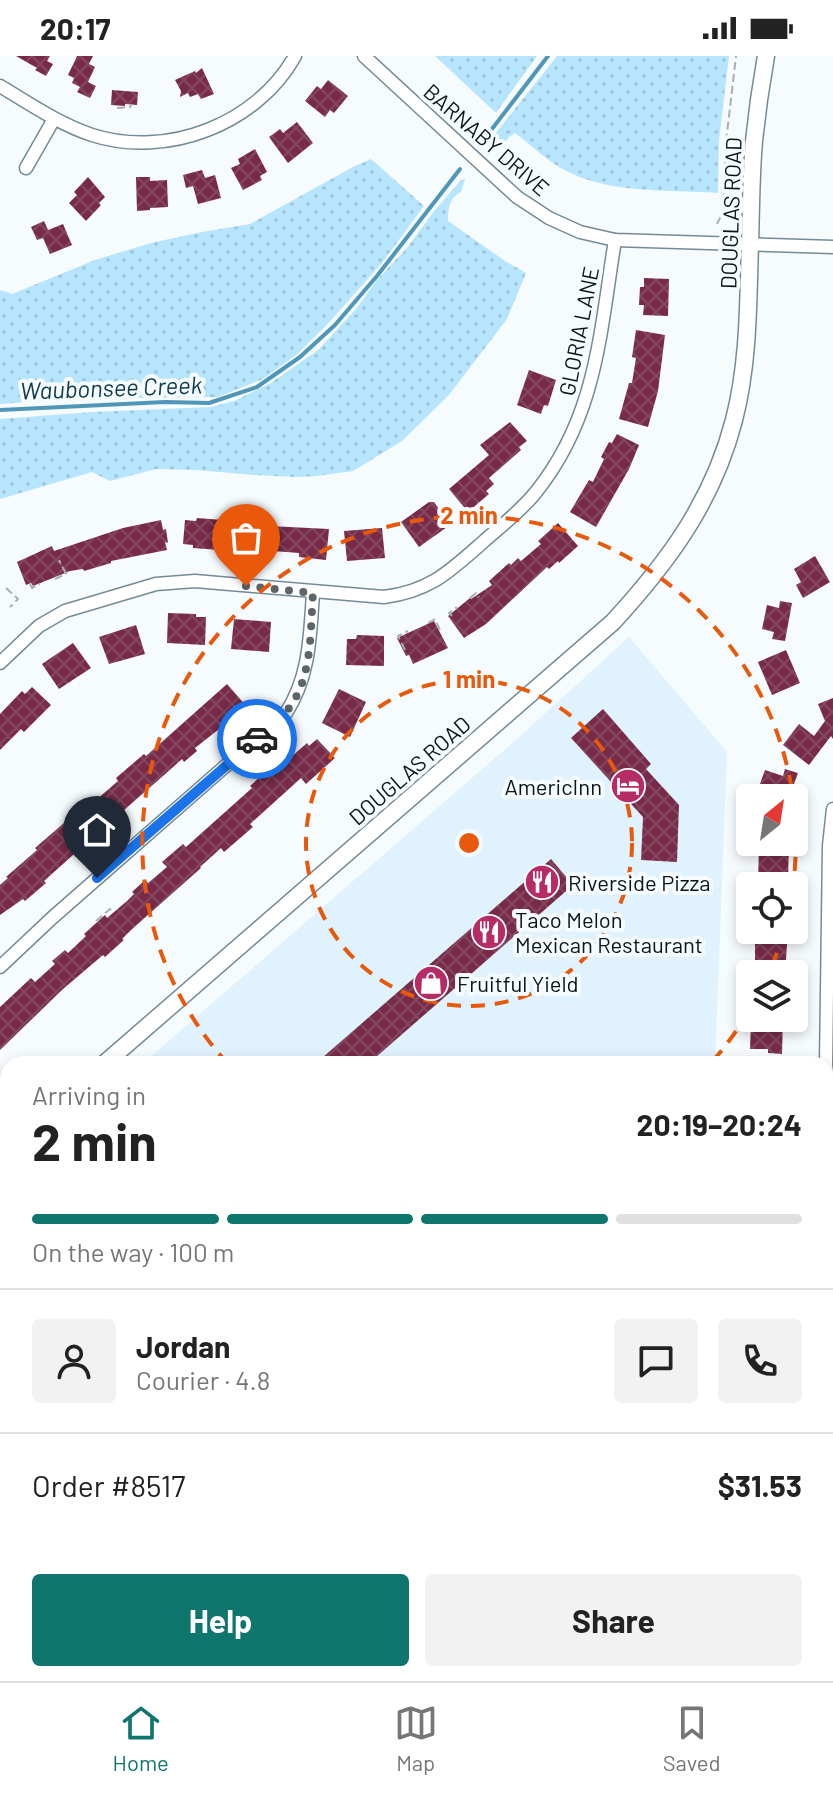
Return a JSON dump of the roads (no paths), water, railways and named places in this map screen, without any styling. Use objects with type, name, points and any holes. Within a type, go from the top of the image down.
[{"type":"street","points":[[0,86],[54,119],[92,135],[134,142],[158,141],[196,135],[249,107],[280,77],[295,56]]},
{"type":"street","name":"BARNABY DRIVE","points":[[364,56],[517,197],[549,218],[580,232],[615,240],[833,247]]},
{"type":"street","name":"DOUGLAS ROAD","points":[[113,1056],[613,622],[661,568],[713,480],[733,422],[746,359],[754,143],[766,56]]},
{"type":"street","points":[[26,168],[54,119]]},
{"type":"street","name":"GLORIA LANE","points":[[0,663],[39,626],[65,611],[156,584],[195,581],[384,597],[407,594],[425,587],[459,563],[526,504],[567,446],[585,406],[596,367],[615,240]]},
{"type":"street","points":[[0,967],[286,713],[298,691],[307,662],[313,593]]},
{"type":"street","points":[[826,1056],[828,860],[833,809]]},
{"type":"waterway","name":"Waubonsee Creek","points":[[482,142],[548,56]]},
{"type":"waterway","name":"Waubonsee Creek","points":[[0,410],[165,402],[209,403],[257,387],[300,357],[335,325],[460,169]]},
{"type":"place","name":"AmericInn","points":[[628,786]]},
{"type":"place","name":"Riverside Pizza","points":[[542,882]]},
{"type":"place","name":"Taco Melon Mexican Restaurant","points":[[489,932]]},
{"type":"place","name":"Fruitful Yield","points":[[431,983]]}]
